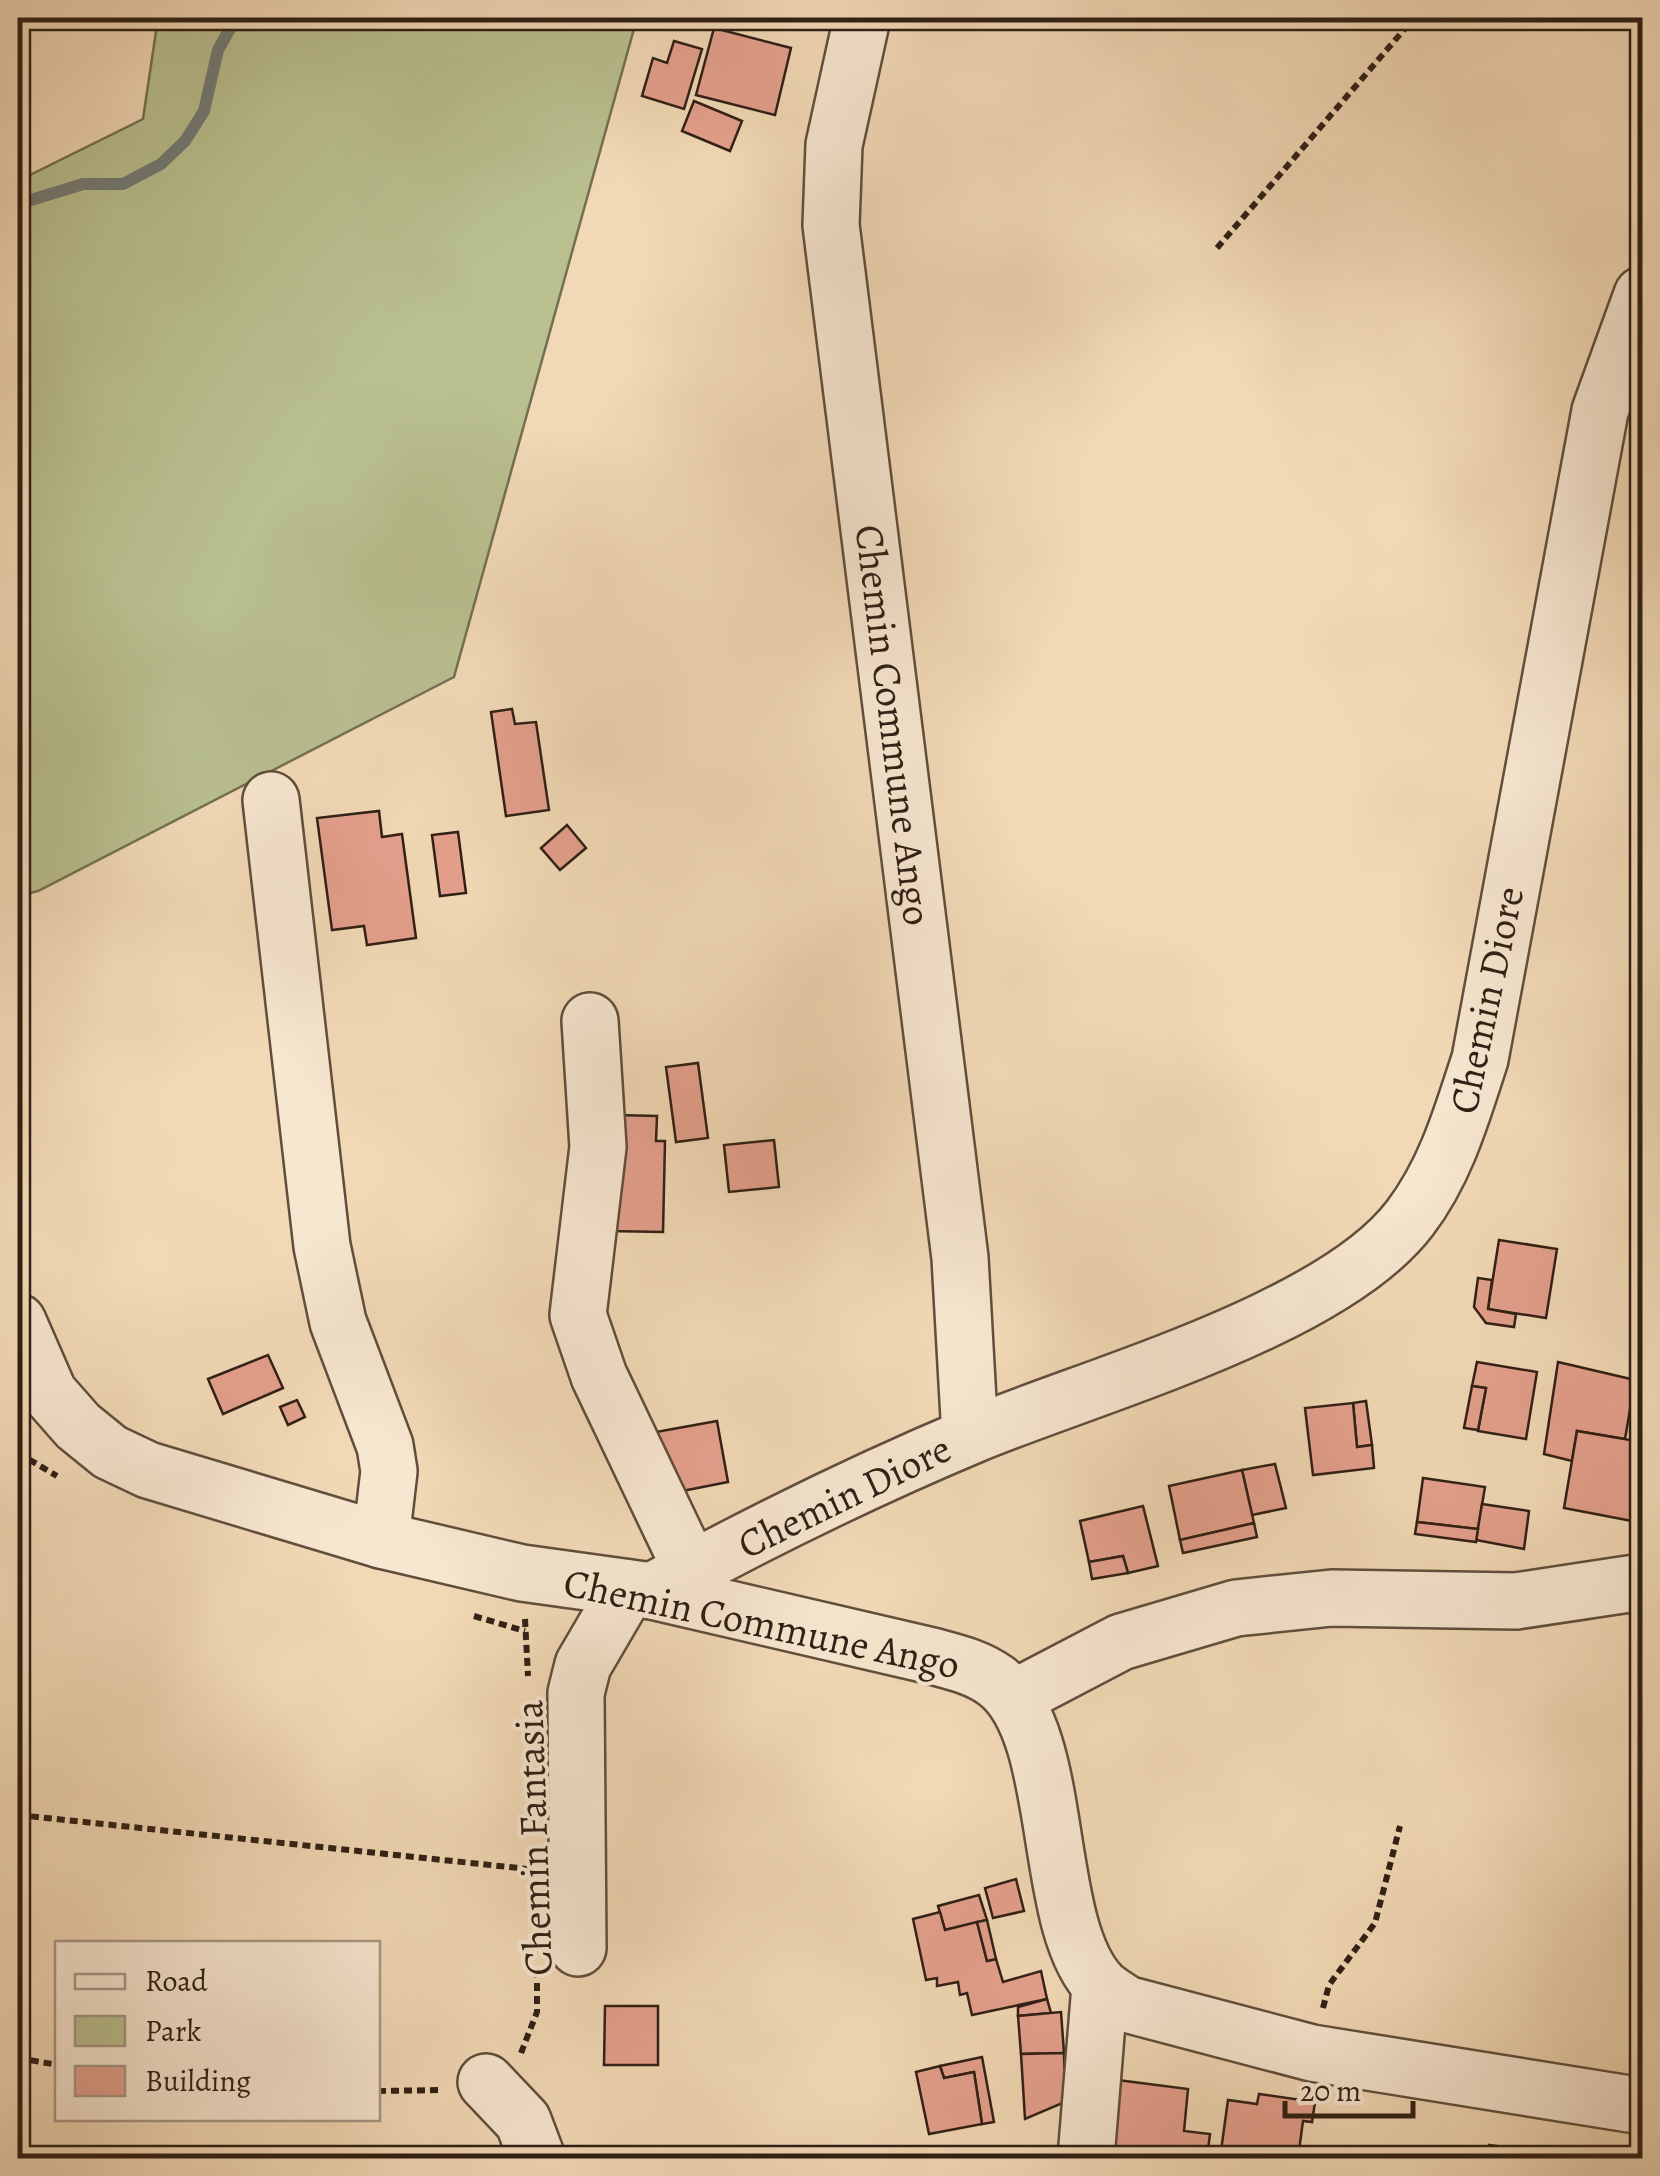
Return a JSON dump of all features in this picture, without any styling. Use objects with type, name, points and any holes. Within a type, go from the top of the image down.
[{"type":"street","name":"Chemin Commune Ango","points":[[862,18],[834,144],[829,190],[831,225],[960,1258],[970,1436]]},
{"type":"street","name":"Chemin Diore","points":[[657,1583],[970,1436],[1272,1318],[1348,1275],[1410,1219],[1452,1146],[1480,1059],[1600,411],[1642,295]]},
{"type":"street","points":[[271,800],[322,1246],[338,1322],[385,1446],[389,1471],[381,1540]]},
{"type":"street","name":"Chemin Commune Ango","points":[[590,1021],[598,1148],[578,1314],[657,1583]]},
{"type":"street","name":"Chemin Commune Ango","points":[[18,1322],[49,1393],[78,1426],[110,1452],[148,1470],[381,1540],[522,1573],[657,1583],[974,1668],[1014,1698]]},
{"type":"street","points":[[1642,1582],[1516,1601],[1332,1598],[1236,1608],[1122,1642],[1014,1698],[1036,1753],[1070,1917],[1085,1962],[1100,1986],[1126,2004],[1312,2053],[1642,2106]]},
{"type":"street","name":"Chemin Fantasia","points":[[558,1953],[576,1693],[583,1665],[657,1583]]},
{"type":"street","points":[[1086,2158],[1100,1986]]},
{"type":"street","points":[[486,2082],[523,2122],[537,2158]]},
{"type":"path","points":[[1217,248],[1414,18]]},
{"type":"path","name":"Chemin Fantasia","points":[[522,1573],[529,1691]]},
{"type":"path","points":[[18,1814],[538,1870]]},
{"type":"path","points":[[1312,2053],[1329,1985],[1375,1923],[1400,1826]]},
{"type":"path","name":"Chemin Fantasia","points":[[486,2082],[506,2072],[532,2035],[558,1953]]},
{"type":"path","points":[[18,2058],[55,2064]]},
{"type":"path","points":[[380,2091],[460,2090],[486,2082]]},
{"type":"green space","points":[[158,18],[637,18],[454,677],[38,891],[18,896],[18,181],[143,119]]},
{"type":"building","points":[[714,28],[791,48],[775,115],[696,95]]},
{"type":"building","points":[[674,41],[702,49],[684,109],[642,96],[653,58],[667,63]]},
{"type":"building","points":[[694,101],[742,121],[730,151],[682,131]]},
{"type":"building","points":[[512,709],[515,724],[536,722],[549,810],[506,816],[491,712]]},
{"type":"building","points":[[379,811],[382,837],[402,834],[416,938],[367,945],[364,926],[332,930],[317,818]]},
{"type":"building","points":[[567,825],[586,848],[560,870],[541,848]]},
{"type":"building","points":[[458,832],[466,893],[440,896],[432,835]]},
{"type":"building","points":[[698,1063],[708,1138],[676,1142],[666,1067]]},
{"type":"building","points":[[616,1115],[657,1116],[656,1141],[665,1141],[663,1232],[609,1231]]},
{"type":"building","points":[[774,1140],[779,1187],[729,1192],[724,1145]]},
{"type":"building","points":[[1499,1240],[1557,1249],[1546,1318],[1488,1309]]},
{"type":"building","points":[[1478,1278],[1492,1280],[1488,1309],[1516,1314],[1514,1327],[1486,1323],[1474,1307]]},
{"type":"building","points":[[268,1355],[283,1388],[223,1414],[208,1379]]},
{"type":"building","points":[[1477,1362],[1537,1372],[1526,1439],[1478,1431],[1486,1388],[1472,1386]]},
{"type":"building","points":[[1558,1362],[1635,1380],[1625,1439],[1577,1431],[1572,1461],[1544,1454]]},
{"type":"building","points":[[1472,1386],[1486,1388],[1478,1430],[1464,1428]]},
{"type":"building","points":[[297,1400],[305,1417],[288,1425],[280,1407]]},
{"type":"building","points":[[1366,1401],[1372,1445],[1357,1447],[1353,1403]]},
{"type":"building","points":[[1353,1403],[1357,1447],[1372,1445],[1374,1468],[1313,1475],[1305,1408]]},
{"type":"building","points":[[717,1421],[728,1482],[667,1494],[656,1432]]},
{"type":"building","points":[[1577,1431],[1642,1442],[1632,1521],[1564,1508]]},
{"type":"building","points":[[1275,1464],[1286,1508],[1252,1515],[1242,1470]]},
{"type":"building","points":[[1242,1470],[1254,1523],[1180,1540],[1169,1486]]},
{"type":"building","points":[[1423,1478],[1485,1487],[1478,1529],[1417,1522]]},
{"type":"building","points":[[1482,1504],[1529,1511],[1524,1549],[1476,1540]]},
{"type":"building","points":[[1143,1506],[1158,1566],[1128,1573],[1123,1556],[1089,1562],[1080,1521]]},
{"type":"building","points":[[1417,1522],[1478,1529],[1476,1542],[1415,1534]]},
{"type":"building","points":[[1254,1523],[1257,1537],[1183,1553],[1180,1540]]},
{"type":"building","points":[[1123,1556],[1128,1573],[1092,1579],[1089,1562]]},
{"type":"building","points":[[1016,1879],[1024,1911],[993,1918],[985,1888]]},
{"type":"building","points":[[979,1895],[987,1920],[945,1930],[938,1906]]},
{"type":"building","points":[[940,1912],[945,1930],[977,1922],[987,1961],[996,1959],[1003,1982],[1041,1971],[1047,1999],[972,2015],[967,1993],[960,1995],[958,1982],[937,1986],[937,1978],[926,1980],[913,1919]]},
{"type":"building","points":[[987,1920],[996,1959],[987,1961],[977,1922]]},
{"type":"building","points":[[1047,1999],[1051,2013],[1018,2016],[1018,2007]]},
{"type":"building","points":[[605,2006],[658,2006],[658,2065],[604,2065]]},
{"type":"building","points":[[1061,2012],[1064,2053],[1021,2054],[1018,2016]]},
{"type":"building","points":[[1064,2053],[1065,2102],[1025,2119],[1021,2054]]},
{"type":"building","points":[[982,2057],[994,2122],[982,2124],[974,2072],[944,2078],[940,2066]]},
{"type":"building","points":[[940,2066],[944,2078],[974,2072],[982,2124],[929,2134],[916,2072]]},
{"type":"building","points":[[1110,2079],[1188,2089],[1184,2131],[1210,2134],[1207,2158],[1100,2158]]},
{"type":"building","points":[[1259,2094],[1315,2102],[1312,2122],[1303,2121],[1298,2158],[1220,2158],[1228,2100],[1257,2104]]},
{"type":"building","points":[[1489,2145],[1567,2155],[1487,2158]]},
{"type":"building","points":[[1345,2149],[1429,2156],[1429,2158],[1344,2158]]},
{"type":"building","points":[[663,2150],[662,2158],[621,2158],[621,2152]]},
{"type":"waterway","points":[[18,204],[83,184],[123,184],[161,164],[185,141],[204,111],[218,50],[236,18]]}]
